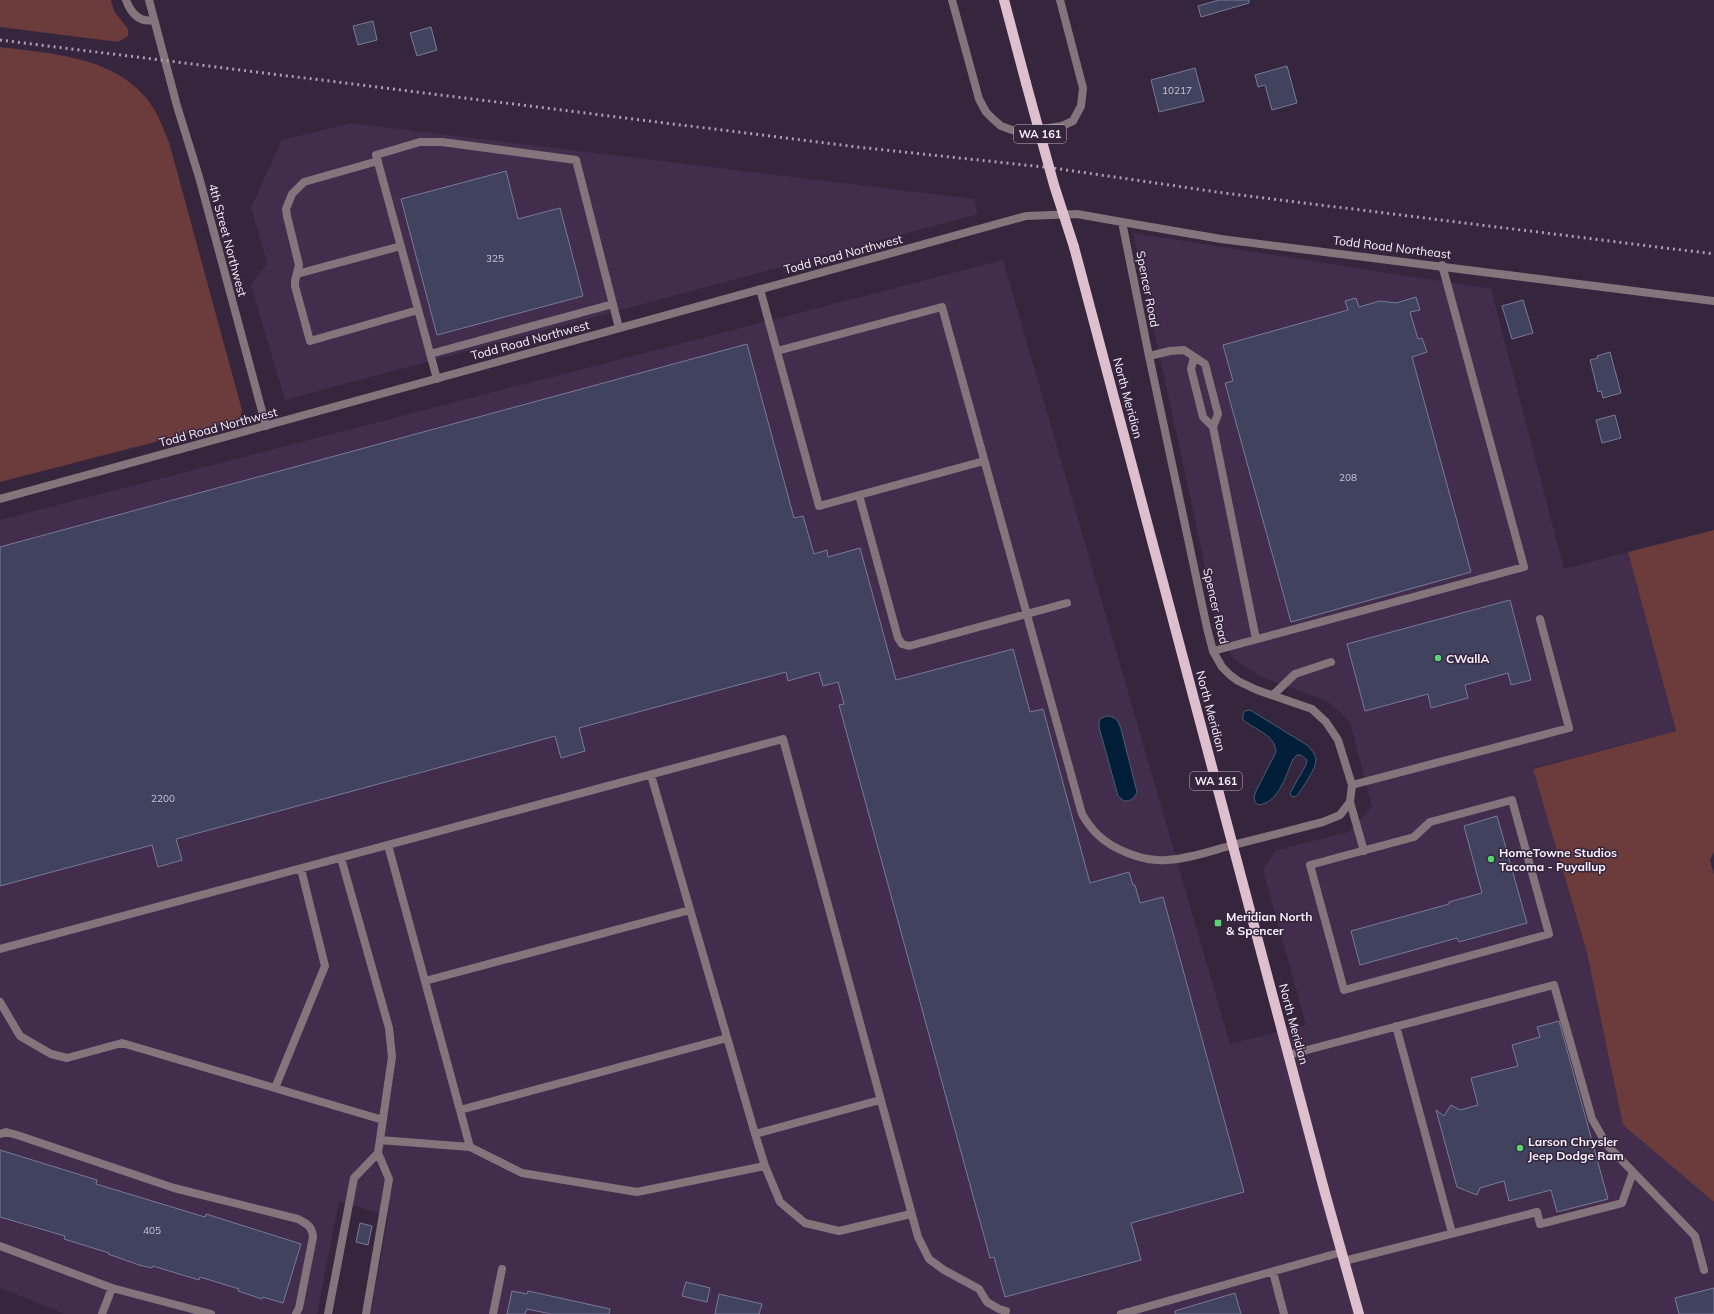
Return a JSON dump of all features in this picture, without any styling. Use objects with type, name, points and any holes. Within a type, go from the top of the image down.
[{"type":"main road","name":"North Meridian","points":[[1004,0],[1054,185],[1074,247],[1288,1055],[1359,1314]]},
{"type":"street","points":[[126,0],[130,10],[138,17],[148,21],[154,20]]},
{"type":"street","name":"4th Street Northwest","points":[[149,0],[177,106],[199,177],[266,426]]},
{"type":"street","points":[[952,0],[979,99],[986,112],[1001,126],[1022,131],[1062,126],[1073,121],[1081,106],[1083,88],[1060,0]]},
{"type":"street","points":[[437,379],[376,155],[420,142],[432,142],[576,160],[620,328]]},
{"type":"street","points":[[378,161],[304,182],[292,194],[286,209],[299,265],[296,274],[295,286],[310,341],[418,310]]},
{"type":"street","name":"Todd Road Northwest","points":[[0,499],[1026,216],[1045,217],[1068,214]]},
{"type":"street","name":"Todd Road Northeast","points":[[1068,214],[1077,214],[1221,239],[1714,301]]},
{"type":"street","name":"Spencer Road","points":[[1122,222],[1207,628],[1214,651],[1222,667],[1234,678],[1257,690],[1312,709],[1326,722],[1338,740],[1352,785],[1350,802]]},
{"type":"street","points":[[296,274],[401,246]]},
{"type":"street","points":[[1214,651],[1524,567],[1442,266]]},
{"type":"street","points":[[760,289],[819,506],[984,461]]},
{"type":"street","points":[[430,354],[613,304]]},
{"type":"street","points":[[777,351],[942,307],[1078,806],[1089,826],[1101,838],[1117,848],[1133,854],[1148,859],[1166,861],[1184,858],[1323,822],[1340,815],[1350,802]]},
{"type":"street","points":[[1149,356],[1179,350],[1191,353],[1194,357],[1205,364],[1218,414],[1213,427],[1256,639]]},
{"type":"street","points":[[1194,357],[1191,369],[1203,417],[1213,427]]},
{"type":"street","points":[[859,495],[898,638],[902,644],[909,646],[1067,603]]},
{"type":"street","points":[[1352,785],[1569,728],[1540,619]]},
{"type":"street","points":[[1273,695],[1295,674],[1331,662]]},
{"type":"street","points":[[0,949],[783,739],[918,1237],[929,1259],[944,1270],[979,1289],[987,1302],[1006,1311]]},
{"type":"street","points":[[651,775],[755,1134],[765,1166],[780,1202],[805,1223],[839,1231],[911,1214]]},
{"type":"street","points":[[1512,800],[1549,934],[1344,990],[1310,865],[1364,851],[1414,837],[1430,822],[1512,800]]},
{"type":"street","points":[[1350,802],[1364,851]]},
{"type":"street","points":[[388,845],[470,1147]]},
{"type":"street","points":[[341,858],[389,1028],[392,1057],[378,1152],[389,1179],[366,1314]]},
{"type":"street","points":[[275,1088],[325,966],[301,869]]},
{"type":"street","points":[[425,981],[690,910]]},
{"type":"street","points":[[1288,1055],[1554,985],[1592,1119],[1607,1145],[1695,1236],[1704,1270]]},
{"type":"street","points":[[0,1002],[20,1036],[51,1054],[67,1058],[122,1043],[383,1120]]},
{"type":"street","points":[[1396,1026],[1452,1233]]},
{"type":"street","points":[[460,1110],[727,1038]]},
{"type":"street","points":[[755,1134],[880,1100]]},
{"type":"street","points":[[0,1134],[6,1132],[17,1135],[174,1188],[298,1219],[309,1225],[313,1237],[299,1308],[296,1314]]},
{"type":"street","points":[[380,1140],[470,1147],[522,1173],[637,1192],[765,1166]]},
{"type":"street","points":[[328,1314],[354,1178],[378,1152]]},
{"type":"street","points":[[1121,1314],[1273,1272],[1452,1233],[1537,1212],[1540,1224],[1622,1203],[1633,1172]]},
{"type":"street","points":[[0,1246],[112,1288],[211,1314]]},
{"type":"street","points":[[493,1314],[502,1269]]},
{"type":"street","points":[[1273,1272],[1284,1314]]},
{"type":"street","points":[[102,1314],[112,1288]]},
{"type":"shaded area","points":[[0,0],[111,0],[114,11],[128,29],[128,36],[118,42],[0,27]]},
{"type":"shaded area","points":[[0,47],[66,56],[88,62],[108,70],[127,80],[144,95],[157,114],[169,142],[242,410],[240,418],[217,426],[0,482]]},
{"type":"shaded area","points":[[351,123],[974,199],[978,214],[285,400],[251,285],[267,263],[251,207],[282,140]]},
{"type":"shaded area","points":[[1133,233],[1491,289],[1564,569],[1628,552],[1676,731],[1533,768],[1587,953],[1623,1125],[1714,1202],[1714,1314],[371,1314],[388,1216],[339,1201],[317,1314],[65,1314],[0,1288],[0,520],[1003,260],[1230,1044],[1306,1025],[1263,870],[1276,850],[1349,832],[1372,807],[1350,722],[1327,701],[1259,676],[1234,659],[1221,640]]},
{"type":"shaded area","points":[[1714,530],[1714,852],[1710,860],[1714,875],[1714,1202],[1623,1125],[1587,953],[1533,769],[1676,731],[1628,552]]},
{"type":"water","points":[[1250,710],[1307,745],[1315,755],[1316,763],[1309,778],[1297,796],[1292,797],[1290,793],[1306,765],[1307,760],[1301,755],[1297,755],[1293,759],[1281,787],[1276,794],[1265,803],[1258,805],[1255,802],[1254,797],[1256,791],[1276,752],[1272,741],[1264,733],[1243,720],[1243,714],[1245,711]]},
{"type":"water","points":[[1107,716],[1113,717],[1117,720],[1121,729],[1137,792],[1129,801],[1124,801],[1118,796],[1099,727],[1101,718]]},
{"type":"building","points":[[1219,0],[1249,0],[1249,3],[1201,17],[1198,6]]},
{"type":"building","points":[[373,21],[377,40],[358,45],[353,26]]},
{"type":"building","points":[[431,27],[437,50],[417,56],[410,33]]},
{"type":"building","points":[[1287,66],[1297,103],[1272,110],[1265,85],[1258,87],[1255,75]]},
{"type":"building","points":[[1195,68],[1204,101],[1159,112],[1151,80]]},
{"type":"building","points":[[506,171],[518,219],[560,208],[583,296],[437,335],[401,199]]},
{"type":"building","points":[[1416,297],[1420,310],[1410,312],[1418,339],[1422,338],[1427,352],[1412,357],[1471,572],[1291,622],[1225,383],[1233,381],[1223,345],[1348,310],[1345,301],[1356,298],[1359,307],[1380,301],[1396,303]]},
{"type":"building","points":[[1523,300],[1533,333],[1512,339],[1502,306]]},
{"type":"building","points":[[747,344],[794,518],[803,516],[814,554],[827,550],[828,557],[860,548],[896,680],[1013,649],[1030,712],[1043,709],[1090,883],[1129,872],[1133,885],[1135,885],[1140,903],[1163,897],[1244,1192],[1131,1223],[1141,1260],[1005,1297],[994,1257],[990,1258],[839,705],[844,704],[838,682],[823,686],[819,672],[788,681],[786,672],[579,728],[585,751],[561,758],[555,736],[176,839],[182,860],[158,867],[152,845],[0,886],[0,547]]},
{"type":"building","points":[[1610,352],[1621,393],[1603,398],[1601,391],[1598,392],[1590,360]]},
{"type":"building","points":[[1615,415],[1621,438],[1602,443],[1596,420]]},
{"type":"building","name":"CWallA","points":[[1510,600],[1531,680],[1511,685],[1508,673],[1465,685],[1468,698],[1431,708],[1428,694],[1365,711],[1347,644]]},
{"type":"building","name":"HomeTowne Studios Tacoma - Puyallup","points":[[1497,816],[1527,923],[1459,942],[1457,938],[1360,965],[1351,931],[1449,904],[1449,902],[1482,893],[1464,826]]},
{"type":"building","name":"Larson Chrysler Jeep Dodge Ram","points":[[1559,1021],[1608,1199],[1557,1212],[1551,1190],[1509,1201],[1504,1181],[1480,1188],[1477,1195],[1457,1187],[1436,1110],[1444,1116],[1451,1105],[1460,1110],[1478,1105],[1471,1078],[1518,1066],[1512,1045],[1540,1037],[1537,1027]]},
{"type":"building","points":[[0,1150],[97,1180],[96,1184],[205,1217],[206,1214],[301,1244],[283,1303],[263,1297],[262,1299],[238,1291],[239,1289],[200,1277],[199,1280],[153,1266],[152,1268],[139,1265],[108,1254],[109,1253],[64,1239],[65,1236],[0,1217]]},
{"type":"building","points":[[360,1223],[372,1226],[368,1245],[356,1242]]},
{"type":"building","points":[[686,1282],[710,1288],[707,1302],[682,1296]]},
{"type":"building","points":[[1714,1288],[1714,1314],[1679,1314],[1675,1298]]},
{"type":"building","points":[[512,1291],[527,1294],[528,1291],[610,1309],[609,1314],[551,1314],[527,1309],[525,1314],[507,1314]]},
{"type":"building","points":[[1235,1293],[1241,1314],[1175,1314],[1175,1311]]},
{"type":"building","points":[[719,1294],[762,1304],[759,1314],[715,1314]]},
{"type":"railway","points":[[0,40],[866,148],[1053,168],[1224,193],[1714,254]]},
{"type":"place","name":"CWallA","points":[[1438,658]]},
{"type":"place","name":"HomeTowne Studios Tacoma - Puyallup","points":[[1491,859]]},
{"type":"place","name":"Meridian North & Spencer","points":[[1218,923]]},
{"type":"place","name":"Larson Chrysler Jeep Dodge Ram","points":[[1520,1148]]}]
